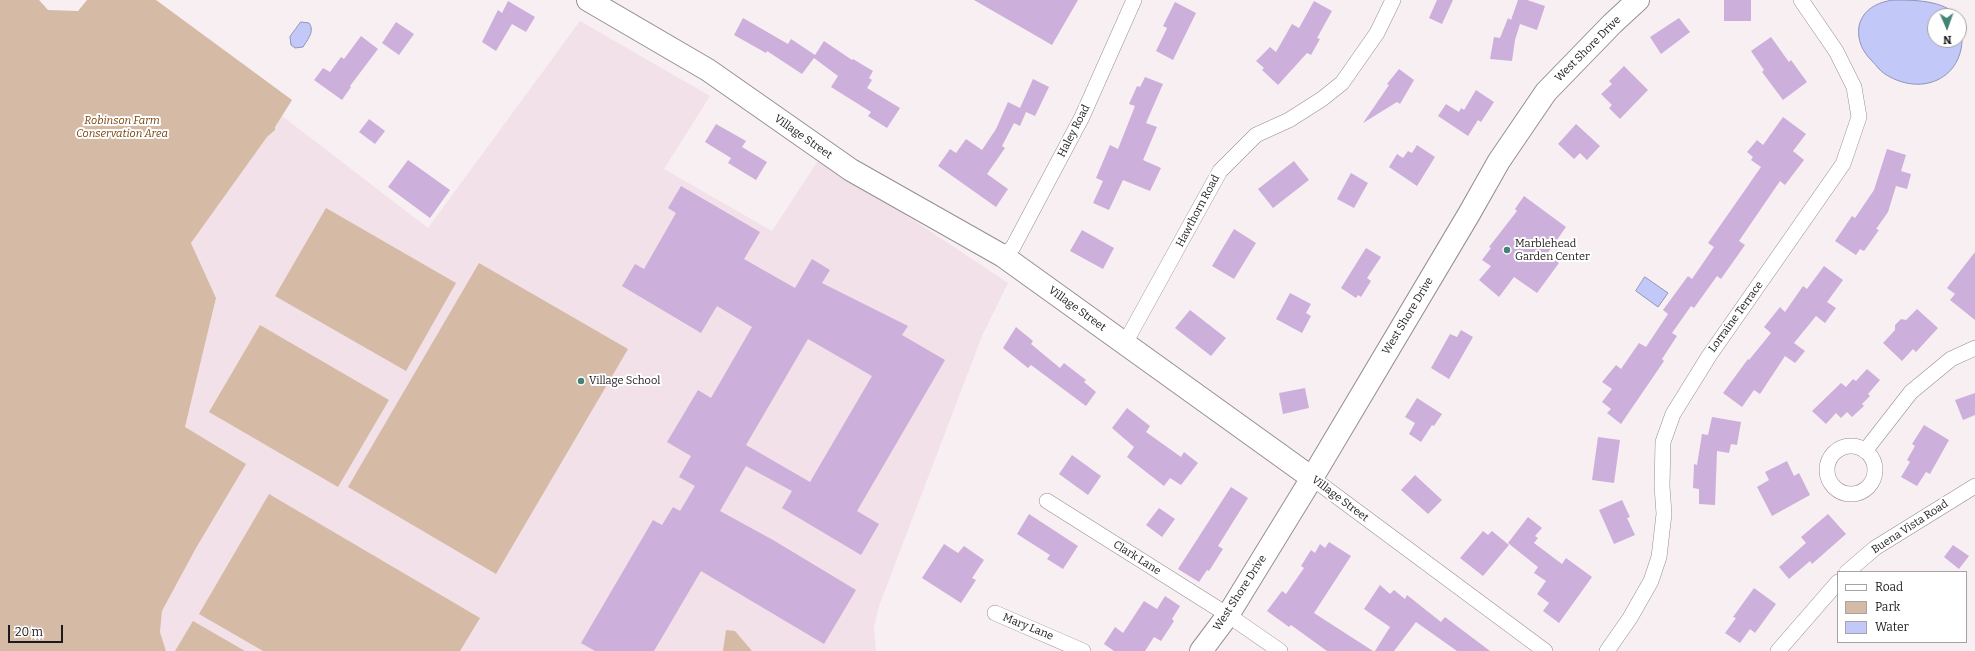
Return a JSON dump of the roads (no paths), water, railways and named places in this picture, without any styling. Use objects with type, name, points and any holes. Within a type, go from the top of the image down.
[{"type":"main road","name":"Village Street","points":[[588,0],[708,70],[851,170],[1003,256],[1312,478]]},
{"type":"main road","name":"West Shore Drive","points":[[1201,651],[1228,615],[1312,478],[1503,154],[1546,92],[1612,24],[1638,0]]},
{"type":"street","name":"Haley Road","points":[[1003,256],[1014,247],[1082,117],[1134,0]]},
{"type":"street","name":"Hawthorn Road","points":[[1125,344],[1220,170],[1256,135],[1288,120],[1322,99],[1342,83],[1377,33],[1393,0]]},
{"type":"street","name":"Lorraine Terrace","points":[[1607,651],[1630,618],[1651,582],[1659,557],[1664,514],[1662,486],[1663,442],[1672,414],[1709,356],[1843,164],[1859,116],[1854,87],[1836,51],[1801,0]]},
{"type":"street","points":[[1865,451],[1911,392],[1951,359],[1975,348]]},
{"type":"street","name":"Village Street","points":[[1312,478],[1545,651]]},
{"type":"street","name":"Buena Vista Road","points":[[1848,571],[1875,548],[1975,486]]},
{"type":"street","name":"Clark Lane","points":[[1047,501],[1228,615],[1280,651]]},
{"type":"street","points":[[1778,651],[1837,583]]},
{"type":"street","name":"Mary Lane","points":[[995,613],[1083,651]]},
{"type":"water","points":[[1893,0],[1910,0],[1928,2],[1946,8],[1927,8],[1927,48],[1961,48],[1954,66],[1944,76],[1931,82],[1917,84],[1901,82],[1883,73],[1865,53],[1859,36],[1859,26],[1861,20],[1872,7]]},
{"type":"water","points":[[301,22],[309,23],[311,26],[311,32],[303,47],[295,48],[291,45],[290,37]]},
{"type":"water","points":[[1645,277],[1668,293],[1658,307],[1636,291]]},
{"type":"place","name":"Marblehead Garden Center","points":[[1507,250]]},
{"type":"place","name":"Village School","points":[[581,381]]},
{"type":"park label","name":"Robinson Farm Conservation Area","points":[[122,127]]}]
